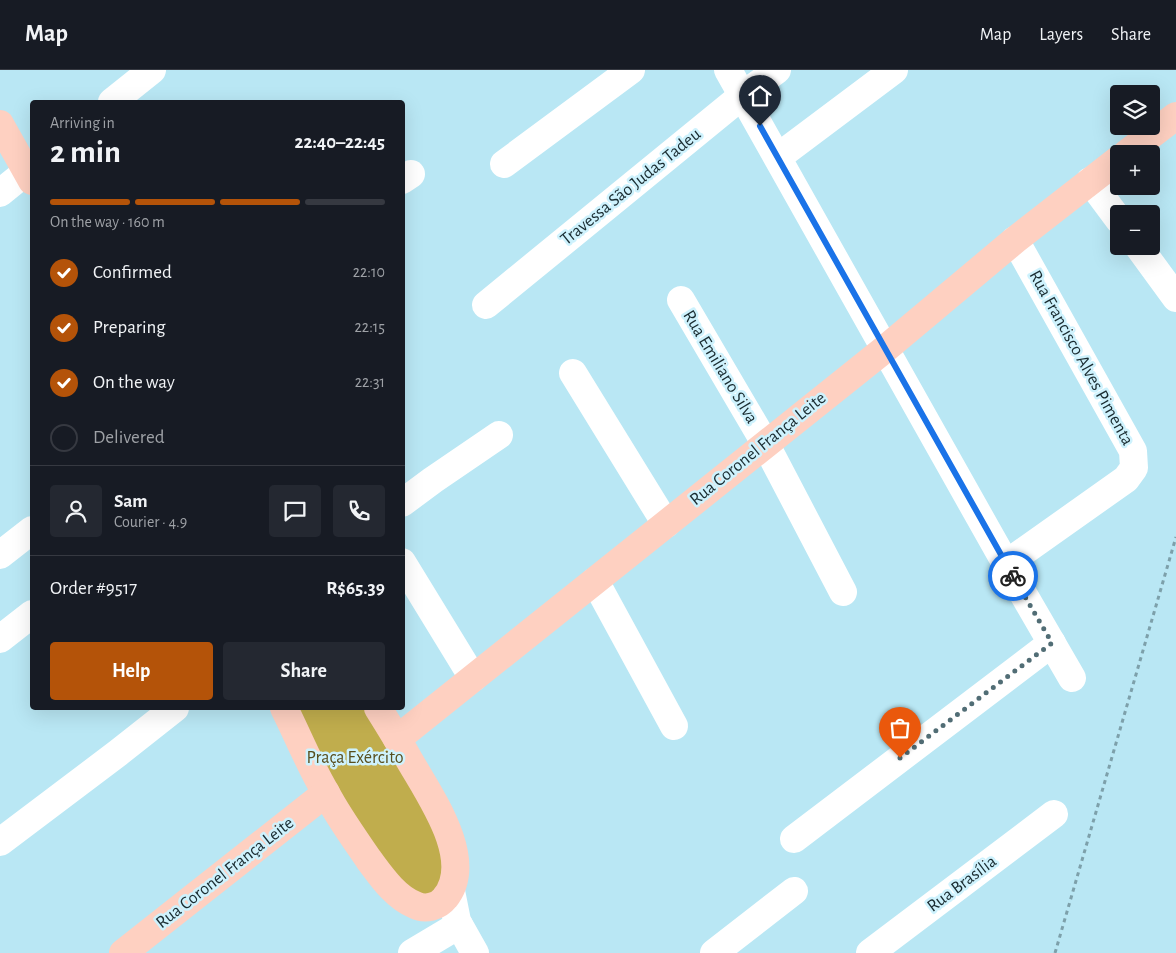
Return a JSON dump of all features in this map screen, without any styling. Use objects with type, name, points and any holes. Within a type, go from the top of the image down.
[{"type":"main road","points":[[1138,145],[1176,116]]},
{"type":"main road","points":[[0,124],[30,171]]},
{"type":"main road","name":"Rua Coronel França Leite","points":[[397,739],[885,349],[1015,240],[1110,166]]},
{"type":"main road","points":[[285,710],[326,793],[383,879],[399,895],[415,906],[427,907],[440,904],[451,891],[456,875],[456,862],[452,841],[438,811],[379,710]]},
{"type":"main road","name":"Rua Coronel França Leite","points":[[123,953],[326,793]]},
{"type":"street","points":[[114,100],[152,70]]},
{"type":"street","points":[[504,164],[631,70]]},
{"type":"street","points":[[728,70],[1072,678]]},
{"type":"street","name":"Travessa São Judas Tadeu","points":[[486,305],[743,95],[777,70]]},
{"type":"street","points":[[778,157],[894,70]]},
{"type":"street","points":[[0,193],[30,174]]},
{"type":"street","points":[[1090,180],[1110,208]]},
{"type":"street","name":"Rua Francisco Alves Pimenta","points":[[1006,564],[1126,479],[1134,468],[1133,451],[1015,240]]},
{"type":"street","points":[[1145,255],[1176,298]]},
{"type":"street","name":"Rua Emiliano Silva","points":[[681,300],[765,443],[843,592]]},
{"type":"street","points":[[573,373],[666,524]]},
{"type":"street","points":[[405,501],[499,436]]},
{"type":"street","points":[[0,555],[30,532]]},
{"type":"street","points":[[405,567],[473,678]]},
{"type":"street","points":[[594,581],[674,726]]},
{"type":"street","points":[[0,639],[30,616]]},
{"type":"street","points":[[794,839],[1052,643]]},
{"type":"street","points":[[0,842],[172,710]]},
{"type":"street","name":"Rua Brasília","points":[[870,953],[1054,814]]},
{"type":"street","points":[[451,891],[458,923],[475,953]]},
{"type":"street","points":[[714,953],[794,891]]},
{"type":"street","points":[[427,907],[447,915],[458,923]]},
{"type":"street","points":[[412,953],[458,923]]},
{"type":"path","points":[[1055,953],[1176,537]]},
{"type":"green space","name":"Praça Exército","points":[[293,710],[368,710],[439,834],[448,873],[436,892],[426,897],[402,886],[369,845]]},
{"type":"way so far","points":[[900,758],[1052,643],[1013,576]]},
{"type":"route","points":[[760,126],[1013,576]]}]
